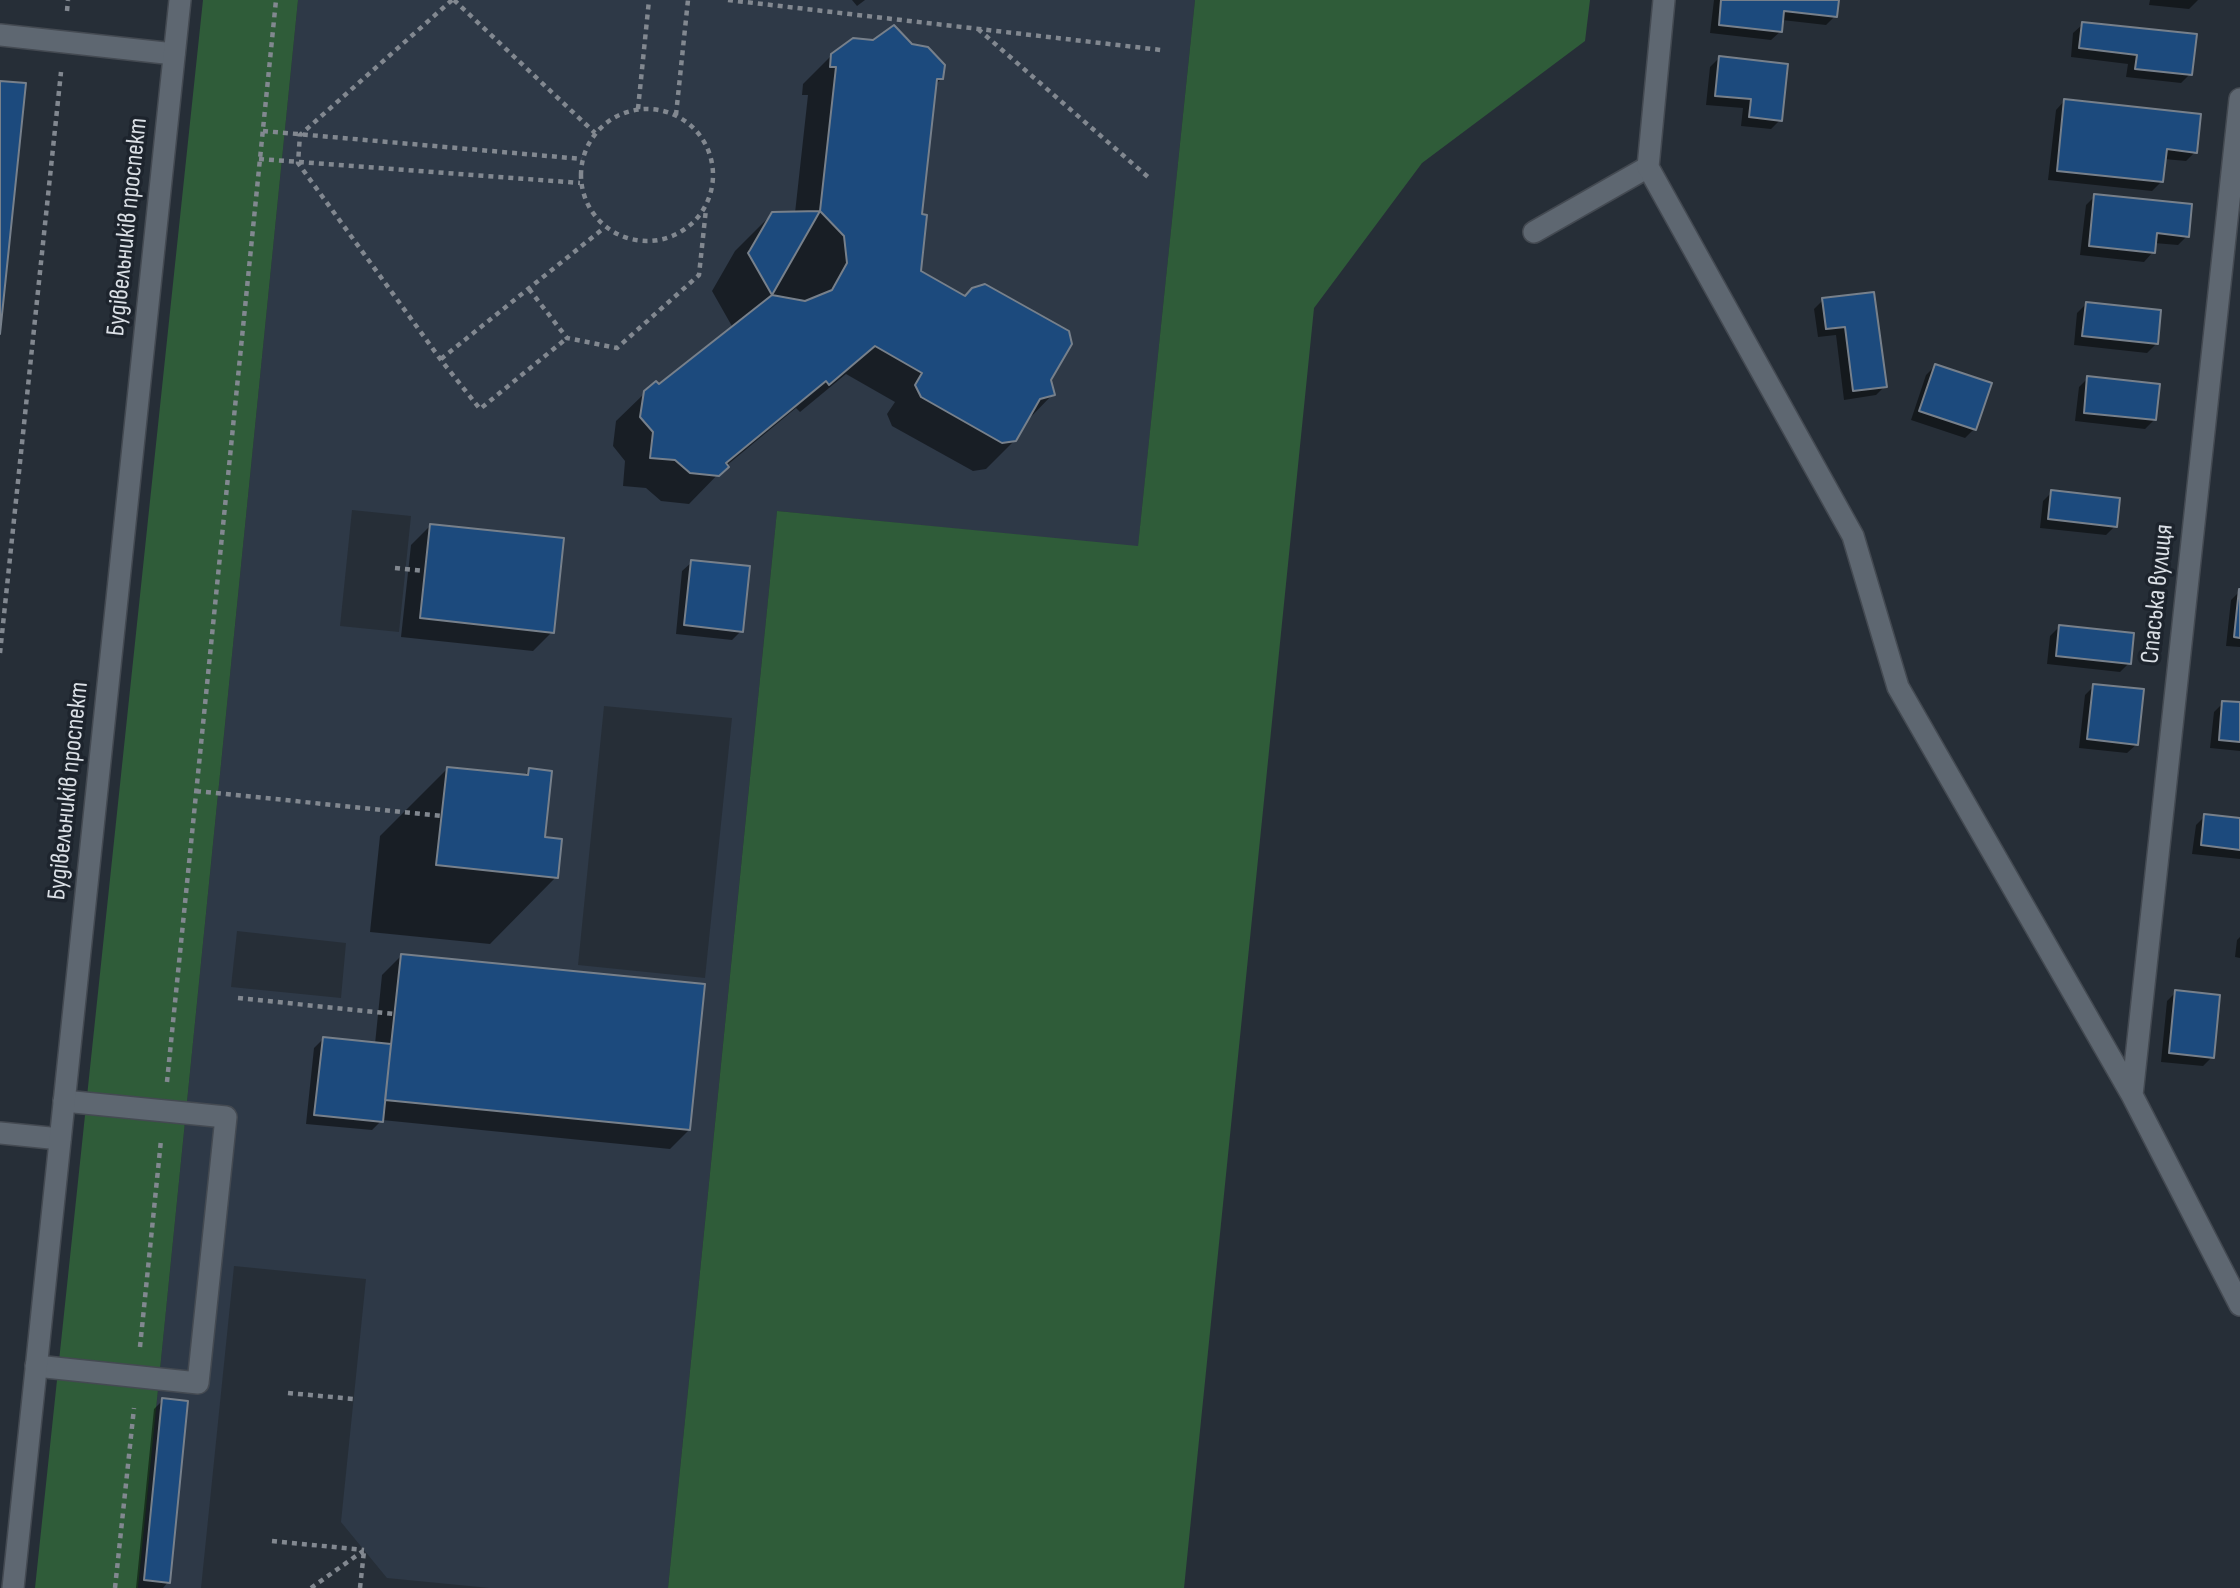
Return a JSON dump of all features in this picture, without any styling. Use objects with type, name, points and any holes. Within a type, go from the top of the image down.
[{"type":"street","name":"Будівельників проспект","points":[[13,1588],[180,0]]},
{"type":"street","points":[[1664,0],[1648,167],[1853,536],[1898,687],[2132,1095],[2240,1305]]},
{"type":"street","points":[[0,35],[174,54]]},
{"type":"street","name":"Спаська вулиця","points":[[2132,1095],[2240,99]]},
{"type":"street","points":[[1534,232],[1648,167]]},
{"type":"street","points":[[36,1366],[198,1384],[226,1117],[64,1101]]},
{"type":"street","points":[[0,1133],[60,1139]]},
{"type":"path","points":[[115,1588],[276,0]]},
{"type":"path","points":[[567,338],[480,409],[441,360],[298,163],[300,135],[453,0],[595,133]]},
{"type":"path","points":[[638,109],[649,0]]},
{"type":"path","points":[[676,115],[688,0]]},
{"type":"path","points":[[728,0],[1161,50]]},
{"type":"path","points":[[977,29],[1148,177]]},
{"type":"path","points":[[0,653],[64,42]]},
{"type":"path","points":[[529,289],[567,338],[617,348],[699,275],[706,208],[714,180],[712,160],[704,142],[692,126],[676,115],[638,109],[614,117],[595,133],[582,159],[580,183],[587,208],[604,228],[630,241],[660,241],[686,229],[706,208]]},
{"type":"path","points":[[262,131],[582,159]]},
{"type":"path","points":[[259,159],[580,183]]},
{"type":"path","points":[[441,360],[604,228]]},
{"type":"path","points":[[395,569],[425,571]]},
{"type":"path","points":[[196,791],[442,816]]},
{"type":"path","points":[[238,998],[394,1014]]},
{"type":"path","points":[[288,1393],[354,1399]]},
{"type":"path","points":[[272,1541],[364,1550]]},
{"type":"path","points":[[311,1588],[364,1550]]},
{"type":"path","points":[[360,1588],[364,1550]]},
{"type":"shaded area","points":[[298,0],[1195,0],[1138,547],[777,511],[668,1588],[490,1588],[387,1578],[341,1522],[366,1279],[234,1266],[201,1588],[138,1588]],"holes":[[[352,510],[411,516],[399,632],[340,626]],[[604,706],[732,718],[705,978],[578,965]],[[237,931],[346,943],[341,998],[231,987]]]},
{"type":"green space","points":[[203,0],[298,0],[138,1588],[35,1588]]},
{"type":"green space","points":[[1195,0],[1590,0],[1585,41],[1422,163],[1314,308],[1184,1588],[668,1588],[777,511],[1138,546]]},
{"type":"building","points":[[1721,0],[1839,0],[1837,17],[1784,11],[1782,32],[1719,25]]},
{"type":"building","points":[[2082,22],[2197,34],[2192,75],[2135,69],[2137,55],[2079,48]]},
{"type":"building","points":[[894,25],[912,44],[928,47],[945,65],[943,79],[937,79],[922,214],[927,215],[921,271],[965,296],[972,288],[985,284],[1069,331],[1072,344],[1051,380],[1055,395],[1040,399],[1016,441],[1002,443],[921,397],[915,385],[922,373],[875,346],[829,385],[826,381],[726,463],[729,467],[719,476],[690,473],[675,460],[650,458],[653,432],[640,417],[644,391],[656,381],[659,384],[772,295],[820,211],[836,67],[830,67],[831,54],[853,38],[873,40]]},
{"type":"building","points":[[1719,56],[1788,64],[1782,121],[1749,117],[1751,99],[1715,96]]},
{"type":"building","points":[[0,81],[26,83],[0,334]]},
{"type":"building","points":[[2064,99],[2201,114],[2197,153],[2167,149],[2163,182],[2057,171]]},
{"type":"building","points":[[2094,194],[2192,204],[2189,237],[2157,233],[2155,253],[2089,246]]},
{"type":"building","points":[[820,211],[844,236],[847,263],[832,290],[805,301],[772,295],[748,253],[772,212]]},
{"type":"building","points":[[1874,292],[1887,387],[1853,391],[1845,327],[1826,329],[1822,298]]},
{"type":"building","points":[[2086,302],[2161,310],[2158,344],[2082,336]]},
{"type":"building","points":[[1935,364],[1992,383],[1976,430],[1919,411]]},
{"type":"building","points":[[2087,376],[2160,384],[2156,420],[2084,413]]},
{"type":"building","points":[[2051,490],[2120,498],[2117,527],[2048,519]]},
{"type":"building","points":[[430,524],[564,538],[554,633],[420,618]]},
{"type":"building","points":[[691,560],[750,566],[743,632],[684,625]]},
{"type":"building","points":[[2240,589],[2240,638],[2234,637]]},
{"type":"building","points":[[2059,625],[2134,633],[2131,664],[2056,656]]},
{"type":"building","points":[[2093,684],[2144,689],[2138,745],[2087,739]]},
{"type":"building","points":[[2222,701],[2240,702],[2240,742],[2219,740]]},
{"type":"building","points":[[447,767],[528,775],[529,768],[552,771],[545,837],[562,839],[558,878],[436,865]]},
{"type":"building","points":[[2204,814],[2240,818],[2240,850],[2201,845]]},
{"type":"building","points":[[401,954],[705,984],[690,1130],[385,1100]]},
{"type":"building","points":[[2175,990],[2220,995],[2214,1058],[2169,1053]]},
{"type":"building","points":[[323,1037],[391,1044],[383,1122],[314,1115]]},
{"type":"building","points":[[162,1398],[188,1401],[170,1583],[144,1580]]}]
